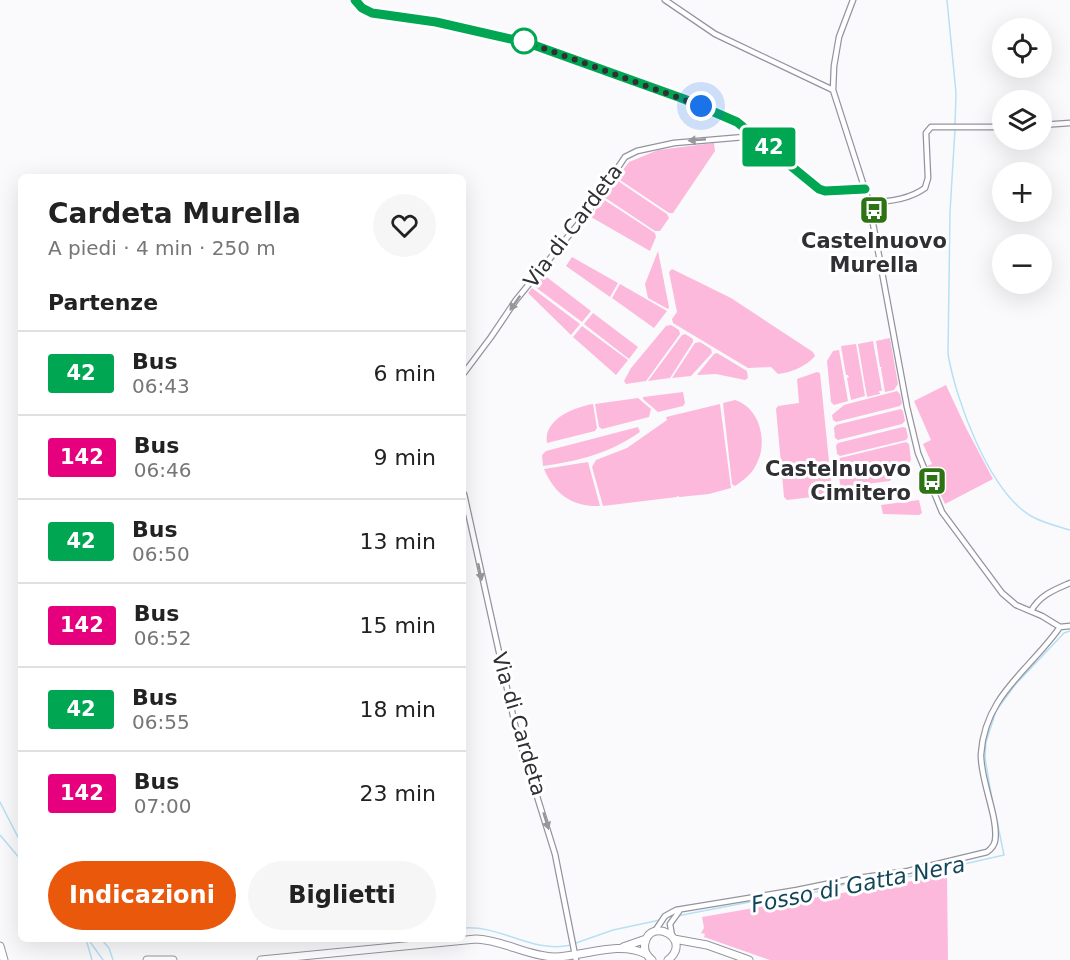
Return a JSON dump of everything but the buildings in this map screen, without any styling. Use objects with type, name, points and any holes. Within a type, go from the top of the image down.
[{"type":"main road","points":[[618,949],[646,939],[654,932],[664,931],[673,938],[710,945],[749,960]]},
{"type":"main road","points":[[671,957],[676,945],[673,938]]},
{"type":"main road","points":[[646,939],[644,948],[649,957]]},
{"type":"main road","points":[[466,940],[491,941],[547,956],[575,951],[618,949],[638,951],[649,957]]},
{"type":"main road","points":[[261,960],[445,942]]},
{"type":"main road","points":[[671,957],[684,947],[696,943]]},
{"type":"main road","points":[[0,946],[4,959]]},
{"type":"main road","points":[[147,960],[173,960]]},
{"type":"street","points":[[355,0],[362,8],[372,13],[436,22],[543,48],[693,102],[728,117],[756,136],[812,184],[825,191],[865,189]]},
{"type":"street","points":[[666,0],[715,34],[833,90]]},
{"type":"street","points":[[853,0],[839,37],[833,90],[869,202],[913,434],[931,487],[948,521],[1002,593],[1016,605],[1060,627],[1070,626]]},
{"type":"street","points":[[1052,124],[1070,123]]},
{"type":"street","points":[[869,202],[884,202],[901,198],[925,188],[928,178],[926,133],[934,126],[992,127]]},
{"type":"street","name":"Via di Cardeta","points":[[466,370],[520,295],[583,219],[626,157],[637,151],[674,142],[756,136]]},
{"type":"street","name":"Via di Cardeta","points":[[466,503],[516,729],[549,830],[575,951]]},
{"type":"street","points":[[1031,611],[1043,596],[1070,583]]},
{"type":"street","points":[[654,932],[665,916],[680,910],[908,871],[987,852],[993,845],[995,832],[982,765],[982,746],[987,724],[1001,694],[1060,627]]},
{"type":"street","points":[[673,938],[670,926],[680,910]]},
{"type":"shaded area","points":[[714,143],[715,151],[673,213],[669,213],[617,178],[629,162],[658,150]]},
{"type":"shaded area","points":[[615,179],[667,214],[669,218],[660,231],[655,231],[604,197]]},
{"type":"shaded area","points":[[603,199],[655,233],[656,237],[650,251],[591,217]]},
{"type":"shaded area","points":[[658,251],[668,309],[648,298],[645,284]]},
{"type":"shaded area","points":[[572,257],[618,283],[610,297],[566,266]]},
{"type":"shaded area","points":[[672,269],[731,298],[813,352],[815,356],[793,371],[778,374],[771,367],[748,368],[673,323],[672,319],[677,312],[669,272]]},
{"type":"shaded area","points":[[544,275],[591,311],[582,322],[534,286]]},
{"type":"shaded area","points":[[620,284],[667,311],[654,328],[612,298]]},
{"type":"shaded area","points":[[532,288],[580,324],[571,335],[528,293]]},
{"type":"shaded area","points":[[593,313],[638,347],[629,359],[584,324]]},
{"type":"shaded area","points":[[671,325],[679,330],[680,334],[646,381],[626,384],[624,381],[631,368],[666,326]]},
{"type":"shaded area","points":[[582,326],[628,360],[616,375],[573,337]]},
{"type":"shaded area","points":[[685,334],[693,339],[693,342],[670,378],[648,381],[682,335]]},
{"type":"shaded area","points":[[890,338],[898,384],[894,390],[885,392],[876,341]]},
{"type":"shaded area","points":[[873,341],[882,391],[879,391],[880,394],[867,397],[858,344]]},
{"type":"shaded area","points":[[700,342],[711,349],[712,353],[691,376],[672,378],[695,343]]},
{"type":"shaded area","points":[[856,344],[865,396],[851,400],[847,378],[849,377],[846,375],[841,346]]},
{"type":"shaded area","points":[[839,350],[848,401],[834,405],[831,402],[827,361],[833,351]]},
{"type":"shaded area","points":[[717,353],[747,371],[748,378],[745,380],[716,374],[697,375]]},
{"type":"shaded area","points":[[820,373],[832,491],[829,495],[787,500],[784,497],[776,409],[778,406],[799,403],[797,379]]},
{"type":"shaded area","points":[[946,385],[993,479],[945,504],[927,466],[932,464],[923,444],[931,440],[914,401]]},
{"type":"shaded area","points":[[897,391],[902,403],[900,406],[836,422],[833,420],[832,415],[844,405]]},
{"type":"shaded area","points":[[683,392],[685,403],[683,406],[658,412],[643,399],[643,397]]},
{"type":"shaded area","points":[[638,398],[651,409],[649,417],[602,429],[599,427],[595,404]]},
{"type":"shaded area","points":[[735,400],[751,410],[756,418],[760,426],[762,445],[753,470],[735,486],[732,484],[723,403]]},
{"type":"shaded area","points":[[593,404],[597,428],[595,431],[547,443],[547,435],[555,421],[569,411]]},
{"type":"shaded area","points":[[720,404],[731,488],[709,494],[603,506],[592,467],[596,460],[627,448],[667,420],[666,417]]},
{"type":"shaded area","points":[[901,409],[905,421],[902,424],[838,440],[835,438],[836,425]]},
{"type":"shaded area","points":[[638,427],[640,432],[606,451],[582,459],[543,466],[542,455],[546,451]]},
{"type":"shaded area","points":[[906,428],[908,437],[906,440],[840,456],[837,454],[838,443]]},
{"type":"shaded area","points":[[906,442],[909,444],[911,460],[909,463],[841,471],[838,469],[837,462],[840,458]]},
{"type":"shaded area","points":[[588,462],[600,506],[581,504],[566,498],[554,486],[544,469]]},
{"type":"shaded area","points":[[891,470],[893,477],[890,481],[843,487],[840,484],[839,477],[842,474]]},
{"type":"shaded area","points":[[919,500],[922,513],[919,515],[883,514],[881,505]]},
{"type":"shaded area","points":[[947,875],[948,960],[770,960],[704,937],[705,934],[701,933],[704,928],[702,917]]},
{"type":"waterway","points":[[947,0],[956,93],[955,125]]},
{"type":"waterway","points":[[955,129],[950,212],[948,354],[958,396],[977,443],[1001,487],[1031,516],[1070,530]]},
{"type":"waterway","name":"Fosso di Gatta Nera","points":[[993,805],[985,758],[986,742],[996,711],[1015,685],[1064,633],[1070,631]]},
{"type":"waterway","points":[[0,802],[18,837]]},
{"type":"waterway","name":"Fosso di Gatta Nera","points":[[677,916],[760,900],[804,895],[853,882],[907,877],[1004,855],[997,821]]},
{"type":"waterway","points":[[0,835],[18,856]]},
{"type":"waterway","name":"Fosso di Gatta Nera","points":[[576,943],[613,930],[660,920]]},
{"type":"waterway","name":"Fosso di Gatta Nera","points":[[466,928],[491,931],[543,946],[571,945]]},
{"type":"waterway","points":[[87,942],[92,960]]},
{"type":"waterway","points":[[90,942],[103,960]]},
{"type":"waterway","points":[[104,942],[109,948],[113,960]]},
{"type":"bus line","name":"42","points":[[355,0],[362,8],[372,13],[436,22],[528,43],[684,99],[737,122],[819,189],[825,191],[865,189]]},
{"type":"place","name":"Castelnuovo Murella","points":[[874,210]]},
{"type":"place","name":"Castelnuovo Cimitero","points":[[932,481]]},
{"type":"route","points":[[524,41],[701,106]]}]
